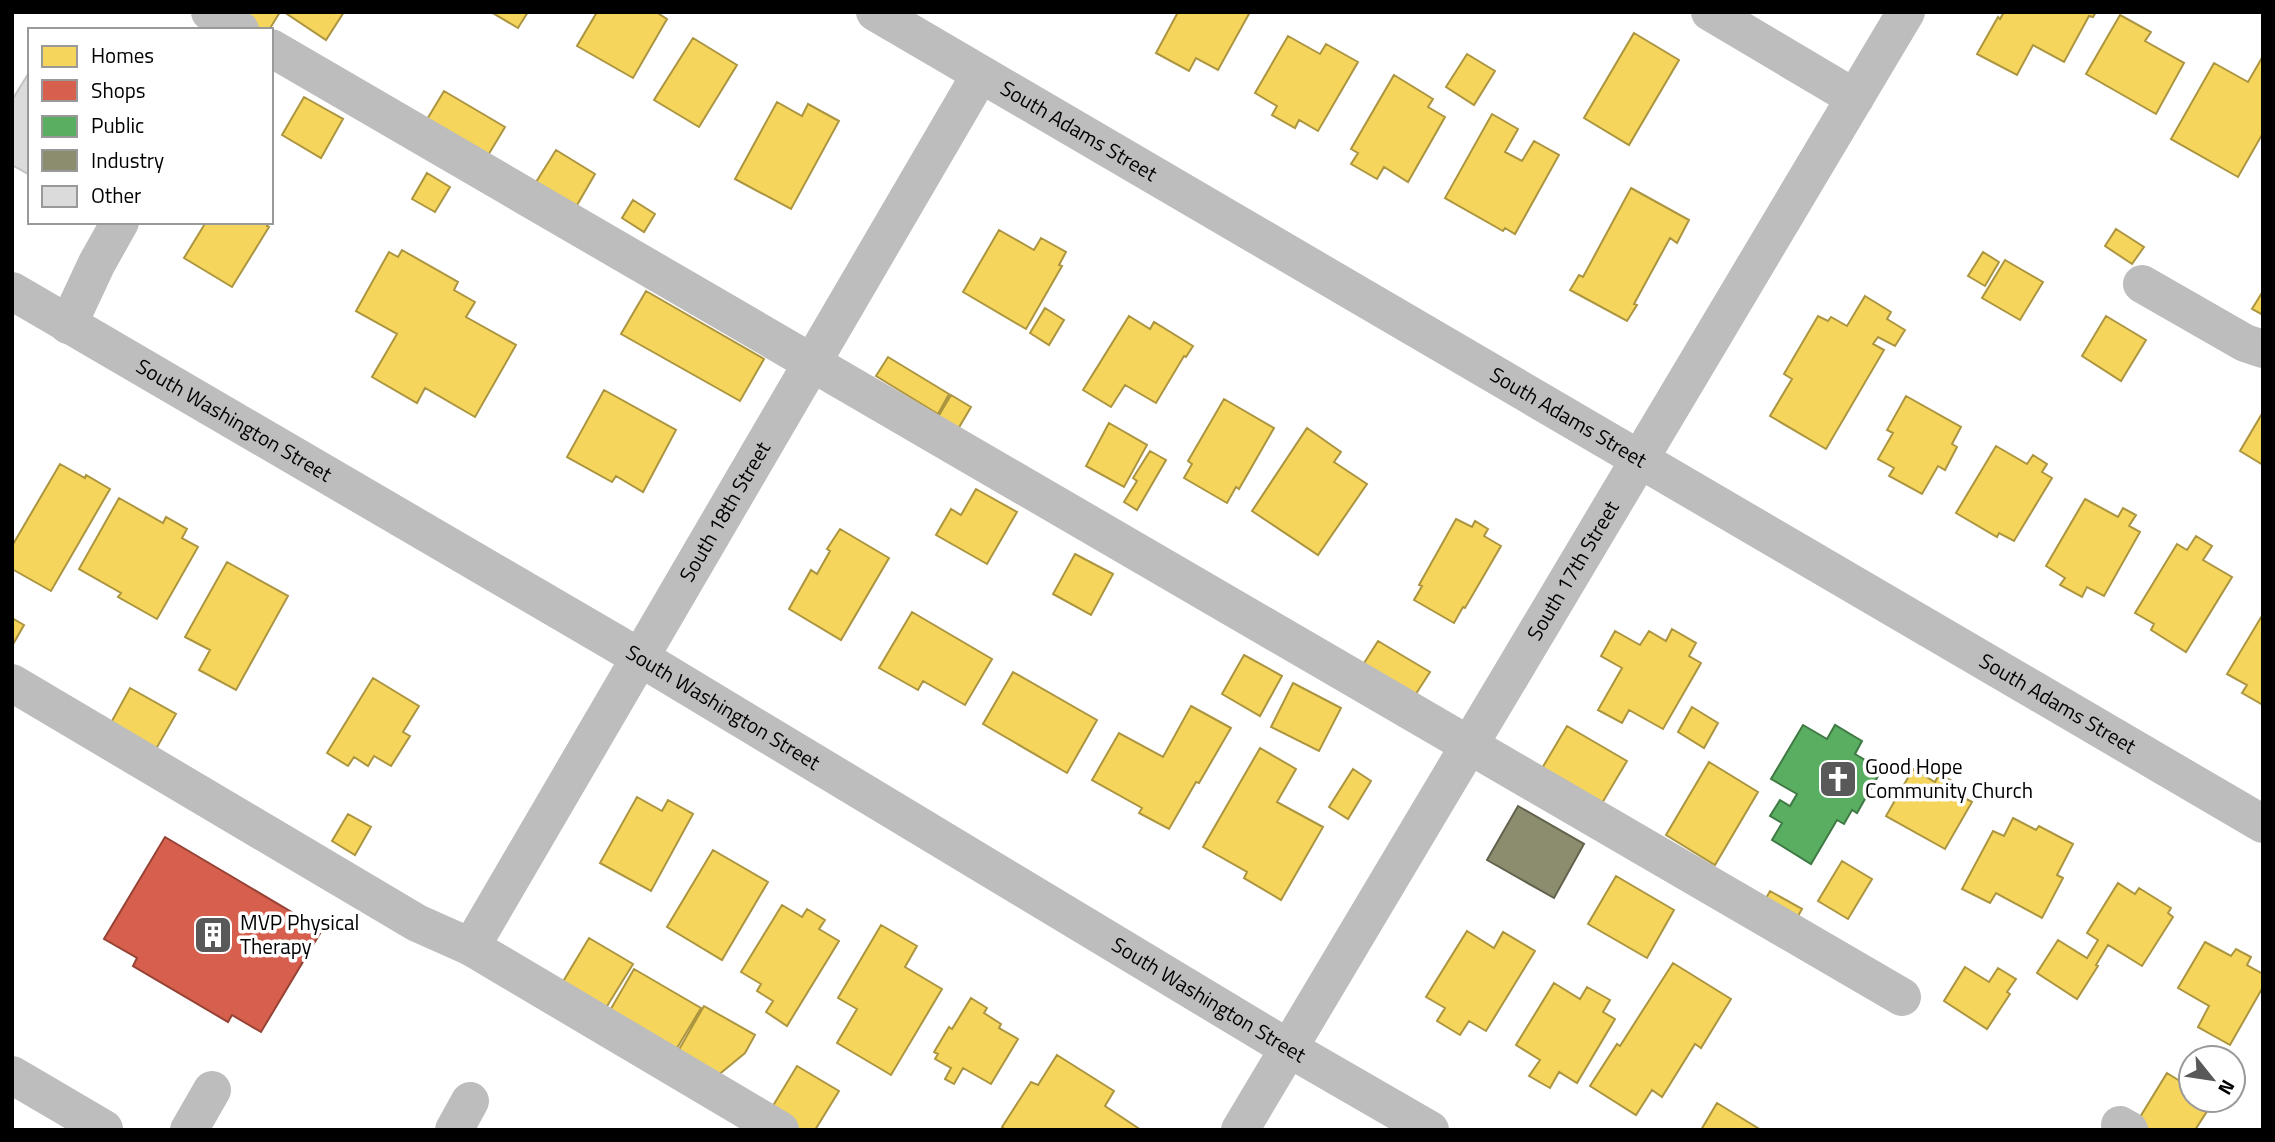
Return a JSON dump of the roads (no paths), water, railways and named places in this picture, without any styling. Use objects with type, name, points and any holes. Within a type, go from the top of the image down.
[{"type":"street","name":"South Adams Street","points":[[875,12],[2263,824]]},
{"type":"street","points":[[1710,12],[1855,98]]},
{"type":"street","name":"South 17th Street","points":[[1240,1130],[1906,12]]},
{"type":"street","points":[[273,49],[1902,998]]},
{"type":"street","name":"South 18th Street","points":[[471,947],[980,75]]},
{"type":"street","points":[[68,325],[119,224]]},
{"type":"street","points":[[2142,284],[2245,343],[2263,349]]},
{"type":"street","name":"South Washington Street","points":[[12,290],[639,657],[1288,1048],[1430,1130]]},
{"type":"street","points":[[12,683],[417,923],[471,947],[780,1130]]},
{"type":"street","points":[[12,1075],[104,1129]]},
{"type":"street","points":[[188,1130],[212,1090]]},
{"type":"place","name":"Good Hope Community Church","points":[[1838,779]]},
{"type":"place","name":"MVP Physical Therapy","points":[[213,935]]}]
